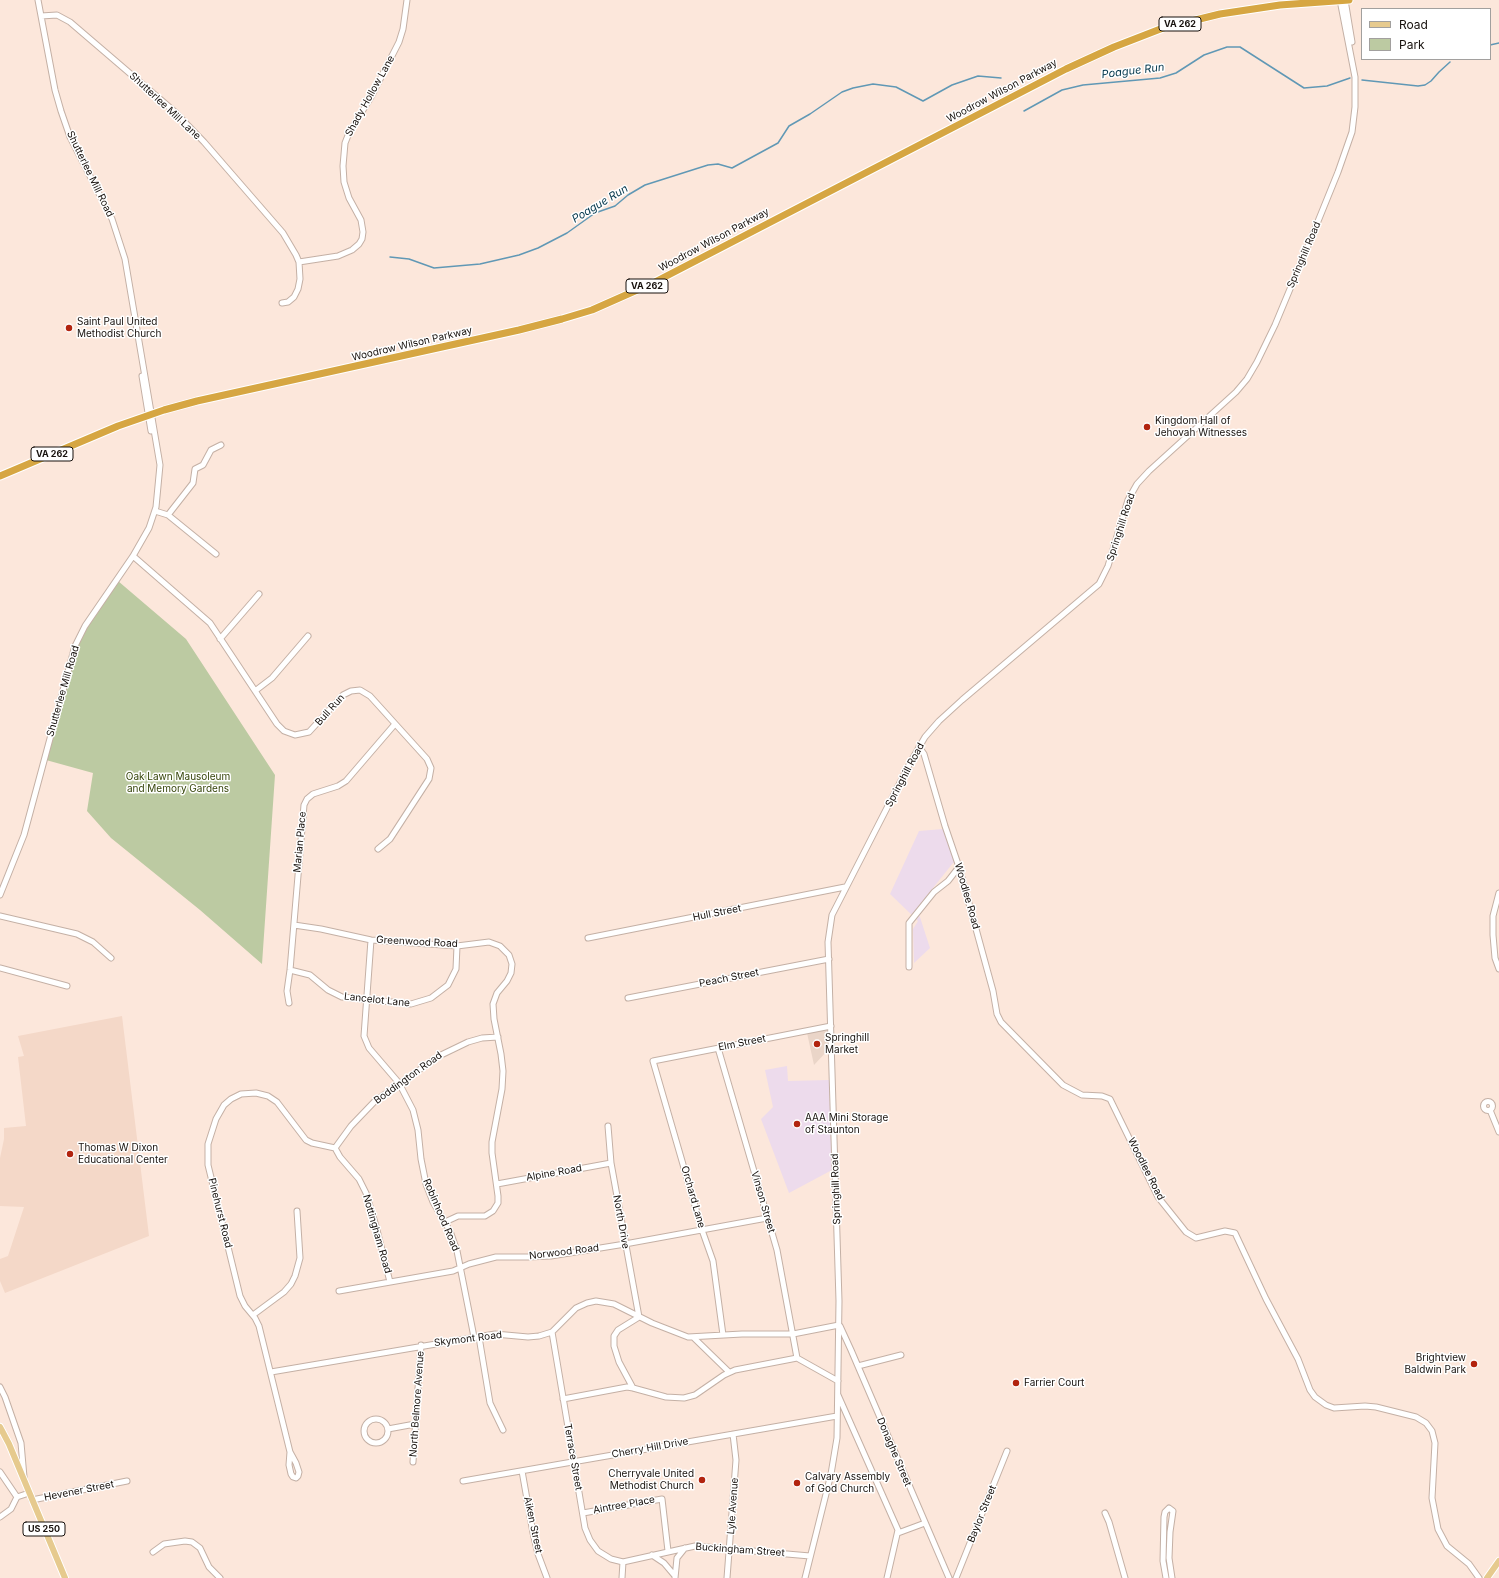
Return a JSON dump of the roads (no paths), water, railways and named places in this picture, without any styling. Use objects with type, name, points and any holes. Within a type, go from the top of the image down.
[{"type":"highway","name":"Woodrow Wilson Parkway","points":[[0,476],[110,428],[150,414],[197,401],[530,328],[592,310],[653,283],[1055,74],[1114,47],[1163,28],[1220,14],[1280,5],[1349,0]]},
{"type":"main road","name":"US 250","points":[[0,1427],[9,1444],[65,1578]]},
{"type":"main road","points":[[1487,1578],[1499,1561]]},
{"type":"street","name":"Shutterlee Mill Road","points":[[0,895],[24,835],[75,646],[85,626],[133,556],[148,531],[155,511],[159,476],[150,414],[143,383],[140,349],[128,270],[118,233],[64,121],[55,90],[38,0]]},
{"type":"street","name":"Shady Hollow Lane","points":[[299,262],[338,256],[352,250],[362,240],[363,232],[361,220],[349,198],[344,182],[343,166],[345,143],[351,129],[371,97],[399,42],[403,29],[407,0]]},
{"type":"street","name":"Springhill Road","points":[[805,1578],[834,1460],[837,1438],[839,1325],[828,935],[834,909],[919,746],[930,731],[945,715],[1099,584],[1108,566],[1128,500],[1137,484],[1157,463],[1236,392],[1250,374],[1275,325],[1348,146],[1352,130],[1355,107],[1355,82],[1343,0]]},
{"type":"street","name":"Shutterlee Mill Lane","points":[[41,16],[58,15],[70,22],[164,102],[204,142],[273,222],[288,240],[299,262]]},
{"type":"street","points":[[282,303],[291,300],[298,289],[300,279],[299,262]]},
{"type":"street","points":[[168,515],[193,483],[195,469],[203,465],[211,450],[221,445]]},
{"type":"street","points":[[155,511],[168,515],[216,554]]},
{"type":"street","name":"Bull Run","points":[[133,556],[204,617],[277,725],[284,732],[301,735],[312,730],[343,695],[354,690],[362,691],[370,696],[427,759],[430,765],[431,773],[429,779],[390,839],[378,849]]},
{"type":"street","points":[[220,639],[260,594]]},
{"type":"street","points":[[255,691],[272,678],[308,636]]},
{"type":"street","name":"Marian Place","points":[[289,1003],[287,993],[303,807],[305,802],[313,794],[345,782],[395,724]]},
{"type":"street","name":"Woodlee Road","points":[[919,746],[924,754],[944,826],[959,867],[993,991],[997,1014],[1001,1022],[1066,1088],[1082,1095],[1102,1096],[1110,1099],[1158,1197],[1186,1232],[1196,1238],[1225,1231],[1235,1233],[1272,1312],[1298,1359],[1310,1390],[1315,1397],[1331,1407],[1381,1407],[1416,1417],[1426,1423],[1432,1431],[1435,1443],[1432,1498],[1438,1529],[1447,1546],[1469,1564],[1479,1578]]},
{"type":"street","points":[[909,967],[909,923],[934,892],[948,881],[959,867]]},
{"type":"street","name":"Hull Street","points":[[588,938],[846,887]]},
{"type":"street","points":[[1499,893],[1493,916],[1493,935],[1495,958],[1499,969]]},
{"type":"street","points":[[0,916],[77,934],[93,942],[112,958]]},
{"type":"street","name":"Greenwood Road","points":[[294,925],[321,929],[371,940],[457,946],[494,943],[504,948],[510,957],[512,966],[510,975],[497,993],[493,1004],[494,1019],[503,1071],[502,1089],[492,1142],[498,1202],[491,1213],[483,1216],[458,1216],[445,1222]]},
{"type":"street","name":"Robinhood Road","points":[[371,940],[367,1001],[363,1030],[364,1039],[369,1048],[399,1083],[412,1108],[426,1184],[456,1246],[477,1337],[490,1403],[503,1430]]},
{"type":"street","name":"Lancelot Lane","points":[[290,970],[310,975],[328,990],[338,996],[348,999],[408,1005],[434,996],[446,987],[454,975],[457,946]]},
{"type":"street","name":"Peach Street","points":[[628,998],[829,959]]},
{"type":"street","points":[[0,968],[67,986]]},
{"type":"street","name":"Elm Street","points":[[653,1061],[831,1026]]},
{"type":"street","name":"Boddington Road","points":[[335,1148],[364,1112],[380,1097],[399,1083],[439,1056],[456,1047],[482,1038],[498,1037]]},
{"type":"street","name":"Vinson Street","points":[[718,1048],[776,1250],[798,1358]]},
{"type":"street","name":"Orchard Lane","points":[[653,1061],[702,1230],[714,1265],[723,1335]]},
{"type":"street","name":"Pinehurst Road","points":[[290,1452],[259,1326],[240,1296],[207,1162],[207,1151],[209,1138],[219,1112],[227,1102],[241,1094],[254,1093],[264,1094],[274,1099],[281,1106],[306,1140],[312,1144],[335,1148]]},
{"type":"street","points":[[1490,1110],[1499,1132]]},
{"type":"street","name":"North Drive","points":[[608,1126],[611,1163],[638,1317]]},
{"type":"street","name":"Nottingham Road","points":[[335,1148],[340,1157],[358,1179],[366,1193],[390,1282]]},
{"type":"street","name":"Alpine Road","points":[[497,1184],[611,1163]]},
{"type":"street","points":[[253,1315],[284,1292],[291,1284],[297,1273],[300,1258],[297,1210]]},
{"type":"street","name":"Norwood Road","points":[[339,1291],[453,1271],[469,1264],[496,1257],[551,1256],[767,1218]]},
{"type":"street","points":[[552,1332],[576,1308],[593,1302],[614,1304],[638,1317],[672,1332],[693,1337],[742,1334],[793,1334],[839,1325]]},
{"type":"street","points":[[633,1388],[617,1356],[614,1339],[618,1330],[638,1317]]},
{"type":"street","name":"Donaghe Street","points":[[839,1325],[949,1578]]},
{"type":"street","name":"Skymont Road","points":[[271,1372],[477,1337],[499,1334],[532,1337],[552,1332]]},
{"type":"street","name":"Terrace Street","points":[[552,1332],[586,1532],[593,1546],[607,1557],[623,1562]]},
{"type":"street","points":[[693,1337],[729,1372]]},
{"type":"street","name":"North Belmore Avenue","points":[[413,1462],[421,1346]]},
{"type":"street","points":[[858,1366],[901,1355]]},
{"type":"street","points":[[563,1399],[627,1388],[633,1388],[659,1395],[684,1398],[695,1395],[729,1372],[798,1358],[838,1381]]},
{"type":"street","points":[[0,1387],[16,1428],[22,1453],[24,1480]]},
{"type":"street","points":[[837,1394],[898,1530],[887,1578]]},
{"type":"street","name":"Cherry Hill Drive","points":[[463,1481],[837,1416]]},
{"type":"street","points":[[374,1419],[383,1421],[388,1429],[388,1434],[385,1438],[376,1443],[368,1439],[364,1432],[367,1423],[374,1419]]},
{"type":"street","points":[[388,1429],[415,1424]]},
{"type":"street","name":"Lyle Avenue","points":[[728,1578],[736,1460],[733,1434]]},
{"type":"street","points":[[9,1444],[19,1440]]},
{"type":"street","name":"Baylor Street","points":[[956,1578],[1007,1451]]},
{"type":"street","name":"Aiken Street","points":[[522,1471],[535,1543],[547,1578]]},
{"type":"street","points":[[0,1472],[17,1497]]},
{"type":"street","name":"Hevener Street","points":[[32,1500],[127,1481]]},
{"type":"street","points":[[0,1517],[11,1509],[17,1497],[29,1493]]},
{"type":"street","name":"Aintree Place","points":[[583,1513],[662,1499],[668,1551]]},
{"type":"street","points":[[1166,1578],[1163,1562],[1164,1517],[1165,1512],[1169,1508],[1173,1511],[1170,1532],[1169,1558],[1172,1578]]},
{"type":"street","points":[[1105,1512],[1125,1578]]},
{"type":"street","points":[[898,1533],[925,1523]]},
{"type":"street","points":[[153,1552],[164,1544],[185,1541],[192,1542],[200,1548],[210,1567],[220,1578]]},
{"type":"street","name":"Buckingham Street","points":[[623,1562],[685,1547],[698,1546],[810,1556]]},
{"type":"street","points":[[675,1577],[678,1558],[685,1547]]},
{"type":"street","points":[[652,1555],[664,1563],[675,1577]]},
{"type":"street","points":[[622,1578],[623,1562]]},
{"type":"waterway","name":"Poague Run","points":[[1491,45],[1499,43]]},
{"type":"waterway","name":"Poague Run","points":[[1024,111],[1062,90],[1083,85],[1160,78],[1176,73],[1204,55],[1227,47],[1240,47],[1304,88],[1327,86],[1350,78]]},
{"type":"waterway","name":"Poague Run","points":[[1362,80],[1418,86],[1425,85],[1450,62]]},
{"type":"waterway","name":"Poague Run","points":[[390,257],[409,259],[434,268],[480,264],[519,255],[538,248],[567,233],[595,213],[615,206],[628,195],[645,185],[708,165],[718,164],[732,168],[778,143],[789,126],[810,114],[842,92],[873,84],[896,87],[923,101],[952,85],[978,76],[1001,78]]},
{"type":"place","name":"Saint Paul United Methodist Church","points":[[69,328]]},
{"type":"place","name":"Kingdom Hall of Jehovah Witnesses","points":[[1147,427]]},
{"type":"place","name":"Springhill Market","points":[[817,1044]]},
{"type":"place","name":"AAA Mini Storage of Staunton","points":[[797,1124]]},
{"type":"place","name":"Thomas W Dixon Educational Center","points":[[70,1154]]},
{"type":"place","name":"Brightview Baldwin Park","points":[[1474,1364]]},
{"type":"place","name":"Farrier Court","points":[[1016,1383]]},
{"type":"place","name":"Cherryvale United Methodist Church","points":[[702,1480]]},
{"type":"place","name":"Calvary Assembly of God Church","points":[[797,1483]]},
{"type":"park label","name":"Oak Lawn Mausoleum and Memory Gardens","points":[[178,782]]}]
